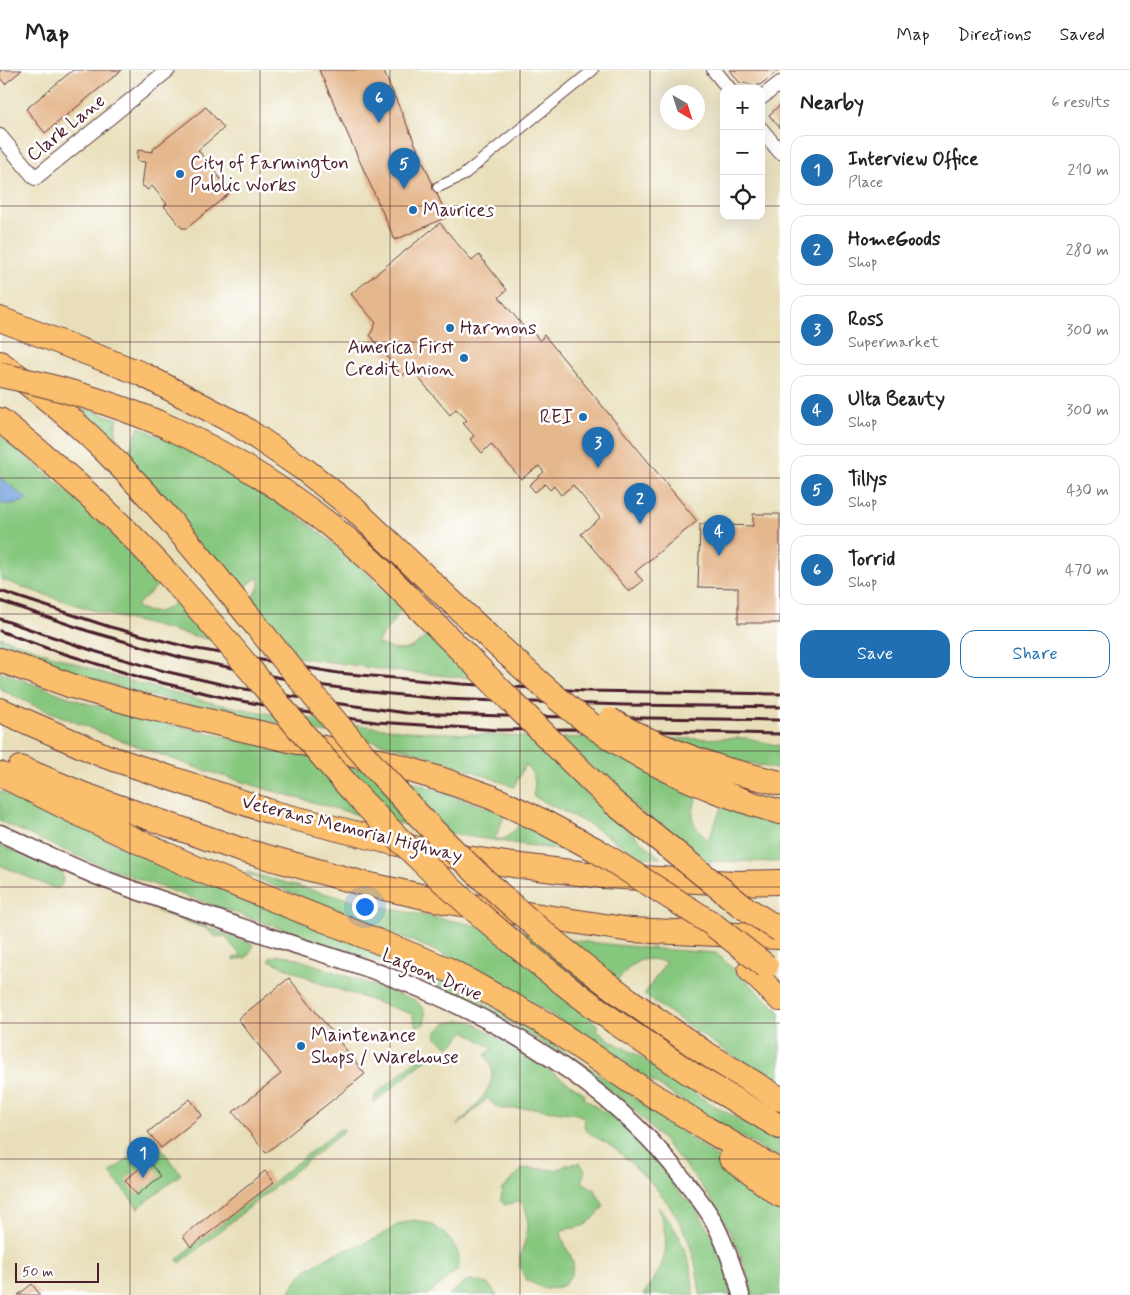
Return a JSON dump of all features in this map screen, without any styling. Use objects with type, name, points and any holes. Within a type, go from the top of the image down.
[{"type":"highway","points":[[0,319],[142,374],[239,425],[305,470],[354,509],[492,640],[561,702],[594,727],[631,751],[684,778],[718,792],[780,812]]},
{"type":"highway","points":[[0,363],[64,414],[129,476],[175,527],[380,773],[484,880],[579,962],[630,1001],[702,1051],[780,1099]]},
{"type":"highway","points":[[0,375],[70,391],[128,410],[162,424],[234,460],[297,501],[350,542],[417,606],[601,791],[742,906],[780,930]]},
{"type":"highway","points":[[0,420],[92,497],[132,536],[200,610],[322,756],[391,831],[448,886],[542,968],[615,1022],[691,1074],[780,1127]]},
{"type":"highway","points":[[492,640],[544,674],[580,701],[649,740],[678,753],[727,770],[780,783]]},
{"type":"highway","points":[[0,660],[72,686],[135,704],[388,763],[491,797],[576,839],[711,923],[765,971],[780,999]]},
{"type":"highway","name":"Veterans Memorial Highway","points":[[0,710],[105,756],[274,813],[434,852],[603,876],[734,883],[780,882]]},
{"type":"highway","points":[[0,760],[82,794],[238,849],[360,883],[448,902],[631,930],[780,937]]},
{"type":"highway","points":[[0,774],[77,813],[200,870],[449,970],[544,1023],[630,1081],[780,1172]]},
{"type":"highway","points":[[700,872],[780,914]]},
{"type":"highway","points":[[630,1081],[780,1195]]},
{"type":"street","name":"Clark Lane","points":[[0,136],[35,178],[168,70]]},
{"type":"street","points":[[438,187],[462,176],[593,70]]},
{"type":"street","points":[[714,70],[726,85]]},
{"type":"street","points":[[765,95],[780,83]]},
{"type":"street","points":[[762,130],[780,152]]},
{"type":"street","name":"Lagoon Drive","points":[[0,833],[107,880],[402,981],[473,1014],[528,1043],[575,1075],[624,1114],[677,1170],[710,1216],[725,1247],[742,1295]]},
{"type":"green space","points":[[65,403],[118,419],[116,424],[117,437],[129,452],[139,427],[218,465],[273,498],[335,545],[403,608],[377,643],[398,650],[410,648],[428,634],[471,678],[394,671],[297,657],[249,600],[259,587],[258,577],[244,588],[223,563],[220,566]]},
{"type":"green space","points":[[0,436],[79,502],[160,583],[136,606],[147,611],[157,612],[177,601],[211,640],[102,613],[0,579]]},
{"type":"green space","points":[[0,637],[109,675],[227,706],[265,713],[406,731],[530,737],[592,799],[661,858],[641,857],[590,825],[533,796],[535,787],[533,775],[525,765],[514,787],[439,759],[393,746],[211,709],[107,684],[0,647]]},
{"type":"green space","points":[[0,672],[85,703],[410,781],[505,814],[495,839],[504,839],[516,829],[521,821],[581,853],[458,835],[359,815],[203,770],[112,737],[33,705],[0,689]]},
{"type":"green space","points":[[591,737],[697,795],[693,820],[697,828],[708,840],[723,804],[780,823],[780,862],[706,861],[640,811],[561,738]]},
{"type":"green space","points":[[747,738],[780,746],[780,770],[740,761],[718,751],[715,757],[670,739]]},
{"type":"green space","points":[[0,791],[135,852],[442,978],[520,1023],[622,1089],[780,1203],[780,1295],[752,1295],[741,1256],[733,1238],[701,1185],[636,1112],[564,1057],[491,1013],[411,975],[111,869],[0,821]]},
{"type":"green space","points":[[0,845],[61,871],[62,885],[59,888],[53,888],[0,865]]},
{"type":"green space","points":[[247,872],[386,908],[474,925],[577,941],[716,953],[780,1012],[780,1085],[740,1061],[644,995],[666,962],[648,959],[635,963],[621,976],[590,1019],[598,1025],[596,1029],[611,1041],[641,1057],[715,1106],[780,1141],[780,1159],[699,1112],[547,1012],[467,964],[246,874]]},
{"type":"green space","points":[[157,909],[254,945],[247,957],[233,960],[233,958],[241,956],[225,936],[216,937],[205,928],[157,911]]},
{"type":"green space","points":[[289,956],[415,1000],[424,1010],[424,1024],[415,1025],[412,1014],[322,984],[269,960],[271,957]]},
{"type":"green space","points":[[469,1021],[476,1024],[585,1094],[584,1098],[603,1112],[607,1110],[647,1147],[672,1176],[670,1180],[686,1200],[689,1199],[699,1213],[722,1257],[734,1295],[700,1295],[693,1255],[684,1231],[671,1207],[635,1167],[611,1146],[587,1131],[584,1127],[585,1118],[577,1114],[532,1108],[502,1109],[495,1106],[488,1098],[457,1126],[479,1102],[490,1084],[491,1064],[485,1055],[493,1049],[465,1031],[450,1048],[437,1038],[435,1033],[446,1023]]},
{"type":"green space","points":[[426,1052],[432,1055],[374,1103],[375,1095]]},
{"type":"green space","points":[[344,1129],[342,1133],[180,1263],[177,1259],[338,1130]]},
{"type":"green space","points":[[153,1138],[181,1174],[138,1208],[110,1173]]},
{"type":"green space","points":[[580,1163],[585,1170],[582,1180],[594,1189],[604,1206],[596,1216],[583,1226],[563,1230],[561,1233],[573,1263],[572,1274],[564,1285],[545,1289],[526,1280],[520,1267],[520,1256],[525,1241],[528,1219],[525,1207],[520,1201],[505,1205],[501,1201],[502,1189],[521,1170],[530,1168],[557,1170],[566,1165]]},
{"type":"green space","points":[[657,1207],[669,1220],[685,1250],[692,1276],[693,1295],[643,1295],[659,1270],[665,1255],[665,1234]]},
{"type":"green space","points":[[412,1220],[432,1225],[443,1232],[453,1244],[459,1257],[457,1270],[428,1295],[288,1295],[296,1281],[306,1270],[318,1262],[375,1239],[397,1225]]},
{"type":"green space","points":[[471,1280],[488,1284],[497,1295],[449,1295],[466,1281]]},
{"type":"water","points":[[0,477],[28,500],[13,504],[0,504]]},
{"type":"building","points":[[0,70],[22,70],[5,84],[0,78]]},
{"type":"building","points":[[73,70],[122,70],[45,133],[26,109]]},
{"type":"building","points":[[319,70],[383,70],[447,217],[395,240]]},
{"type":"building","points":[[730,70],[779,70],[760,85],[740,83]]},
{"type":"building","points":[[780,105],[780,128],[769,115]]},
{"type":"building","name":"City of Farmington Public Works","points":[[206,107],[224,128],[198,150],[231,192],[187,228],[182,228],[164,206],[167,204],[152,186],[147,190],[142,186],[145,162],[137,161],[138,150],[153,152],[153,149]]},
{"type":"building","points":[[440,223],[472,261],[479,255],[507,290],[499,297],[528,332],[530,329],[540,341],[544,335],[697,521],[635,572],[643,581],[629,592],[581,534],[600,518],[573,485],[561,495],[554,486],[550,490],[545,484],[535,492],[529,485],[544,472],[539,466],[521,479],[491,444],[482,453],[470,439],[474,436],[463,423],[467,420],[456,409],[450,415],[411,369],[402,376],[370,335],[376,323],[351,294]]},
{"type":"building","points":[[753,514],[780,514],[780,623],[738,623],[738,588],[698,587],[700,524],[753,526]]},
{"type":"building","name":"Maintenance Shops / Warehouse","points":[[289,978],[365,1074],[266,1153],[233,1112],[281,1074],[238,1019]]},
{"type":"building","points":[[190,1099],[202,1115],[161,1148],[148,1132]]},
{"type":"building","points":[[149,1161],[161,1176],[137,1195],[125,1180]]},
{"type":"building","points":[[265,1171],[274,1182],[191,1247],[183,1236]]},
{"type":"building","points":[[32,1284],[40,1295],[18,1295]]},
{"type":"railway","points":[[0,591],[110,627],[191,648],[338,673],[462,684],[586,691],[780,694]]},
{"type":"railway","points":[[0,601],[88,631],[183,658],[311,684],[442,699],[625,705],[780,707]]},
{"type":"railway","points":[[0,619],[97,652],[164,671],[238,688],[406,713],[780,720]]},
{"type":"railway","points":[[0,631],[49,649],[142,678],[230,699],[376,722],[499,730],[568,729],[780,734]]},
{"type":"place","name":"Torrid","points":[[379,123]]},
{"type":"place","name":"City of Farmington Public Works","points":[[180,174]]},
{"type":"place","name":"Tillys","points":[[404,189]]},
{"type":"place","name":"Maurices","points":[[413,210]]},
{"type":"place","name":"Harmons","points":[[450,328]]},
{"type":"place","name":"America First Credit Union","points":[[464,358]]},
{"type":"place","name":"REI","points":[[583,417]]},
{"type":"place","name":"Ross","points":[[598,468]]},
{"type":"place","name":"HomeGoods","points":[[640,524]]},
{"type":"place","name":"Ulta Beauty","points":[[719,556]]},
{"type":"place","name":"Maintenance Shops / Warehouse","points":[[301,1046]]},
{"type":"place","name":"Interview Office","points":[[143,1178]]}]
